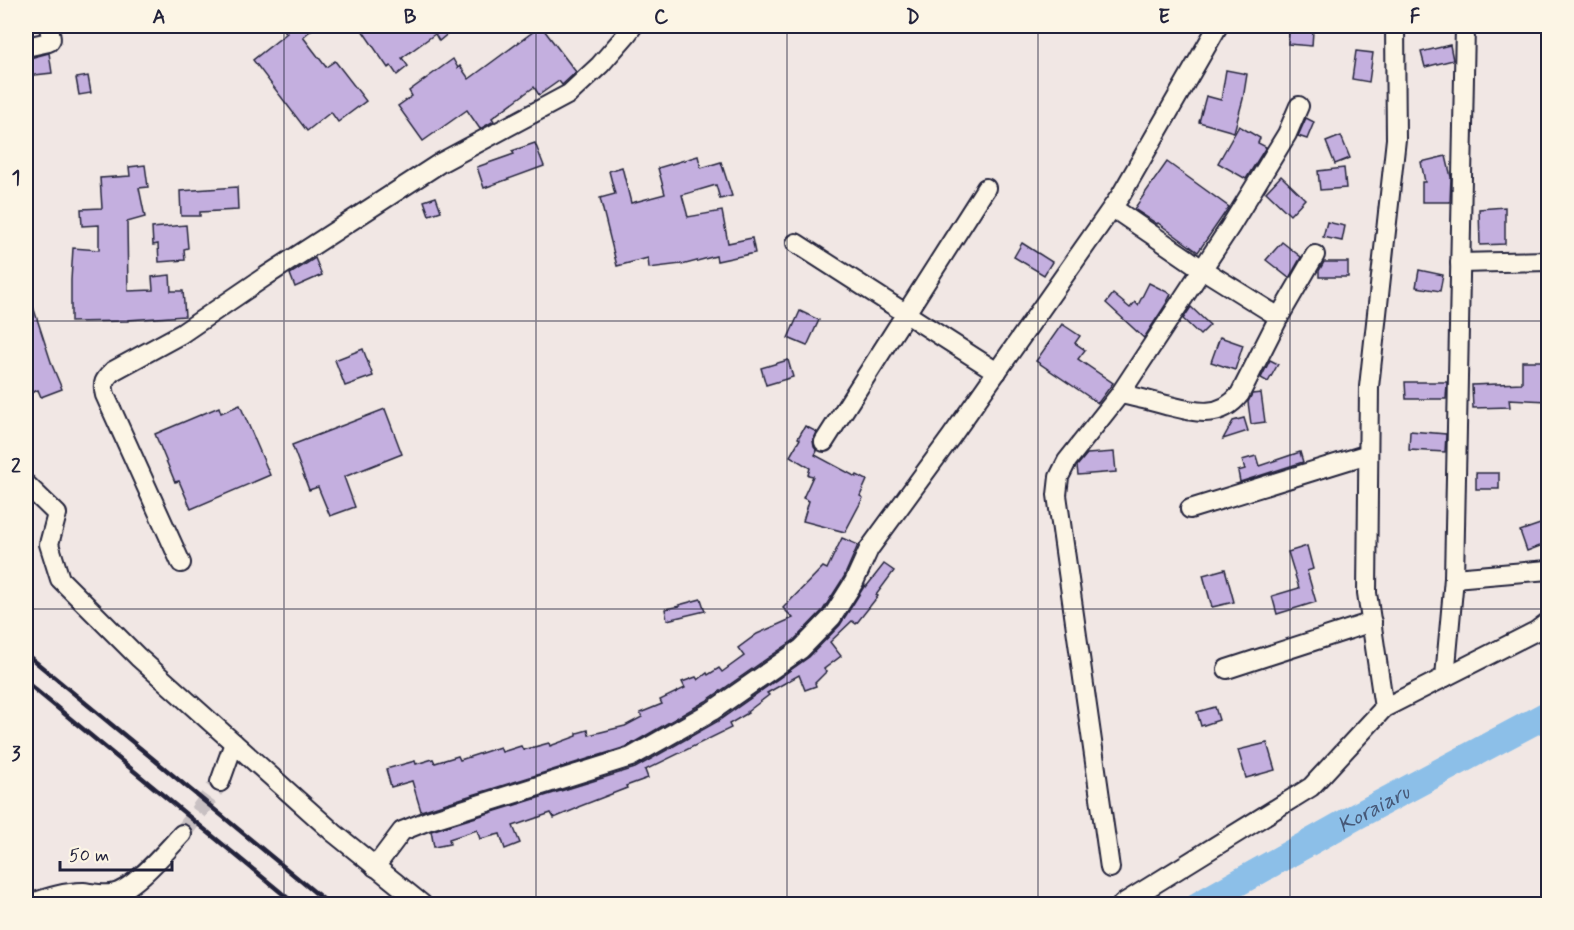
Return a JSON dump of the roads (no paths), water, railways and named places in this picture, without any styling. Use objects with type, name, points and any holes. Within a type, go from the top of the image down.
[{"type":"street","points":[[26,47],[49,42],[51,35],[49,26]]},
{"type":"street","points":[[181,563],[105,395],[102,385],[105,379],[113,371],[181,334],[266,276],[440,164],[569,94],[600,65],[633,26]]},
{"type":"street","points":[[375,867],[402,831],[427,821],[631,757],[712,711],[801,649],[832,617],[854,582],[869,549],[1113,208],[1218,26]]},
{"type":"street","points":[[1384,708],[1367,593],[1369,387],[1396,139],[1395,26]]},
{"type":"street","points":[[1446,677],[1454,578],[1465,26]]},
{"type":"street","points":[[1110,868],[1057,495],[1059,477],[1067,460],[1120,394],[1230,227],[1287,134],[1299,106]]},
{"type":"street","points":[[824,442],[986,188]]},
{"type":"street","points":[[1113,208],[1202,269],[1280,317]]},
{"type":"street","points":[[796,243],[997,372]]},
{"type":"street","points":[[1120,394],[1201,412],[1225,408],[1233,403],[1315,255]]},
{"type":"street","points":[[1460,263],[1548,261]]},
{"type":"street","points":[[1190,509],[1368,454]]},
{"type":"street","points":[[26,484],[57,514],[49,544],[60,579],[138,657],[334,833],[422,904]]},
{"type":"street","points":[[1454,578],[1548,570]]},
{"type":"street","points":[[1227,669],[1372,621]]},
{"type":"street","points":[[1122,904],[1311,787],[1384,708],[1536,632],[1548,622]]},
{"type":"street","points":[[220,782],[234,743]]},
{"type":"street","points":[[29,904],[56,895],[81,892],[112,894],[123,890],[182,834]]},
{"type":"waterway","name":"Koraiaru","points":[[1200,904],[1355,817],[1548,714]]},
{"type":"tunnel","points":[[182,834],[220,782]]},
{"type":"railway","points":[[26,654],[329,904]]},
{"type":"railway","points":[[26,682],[295,904]]}]
